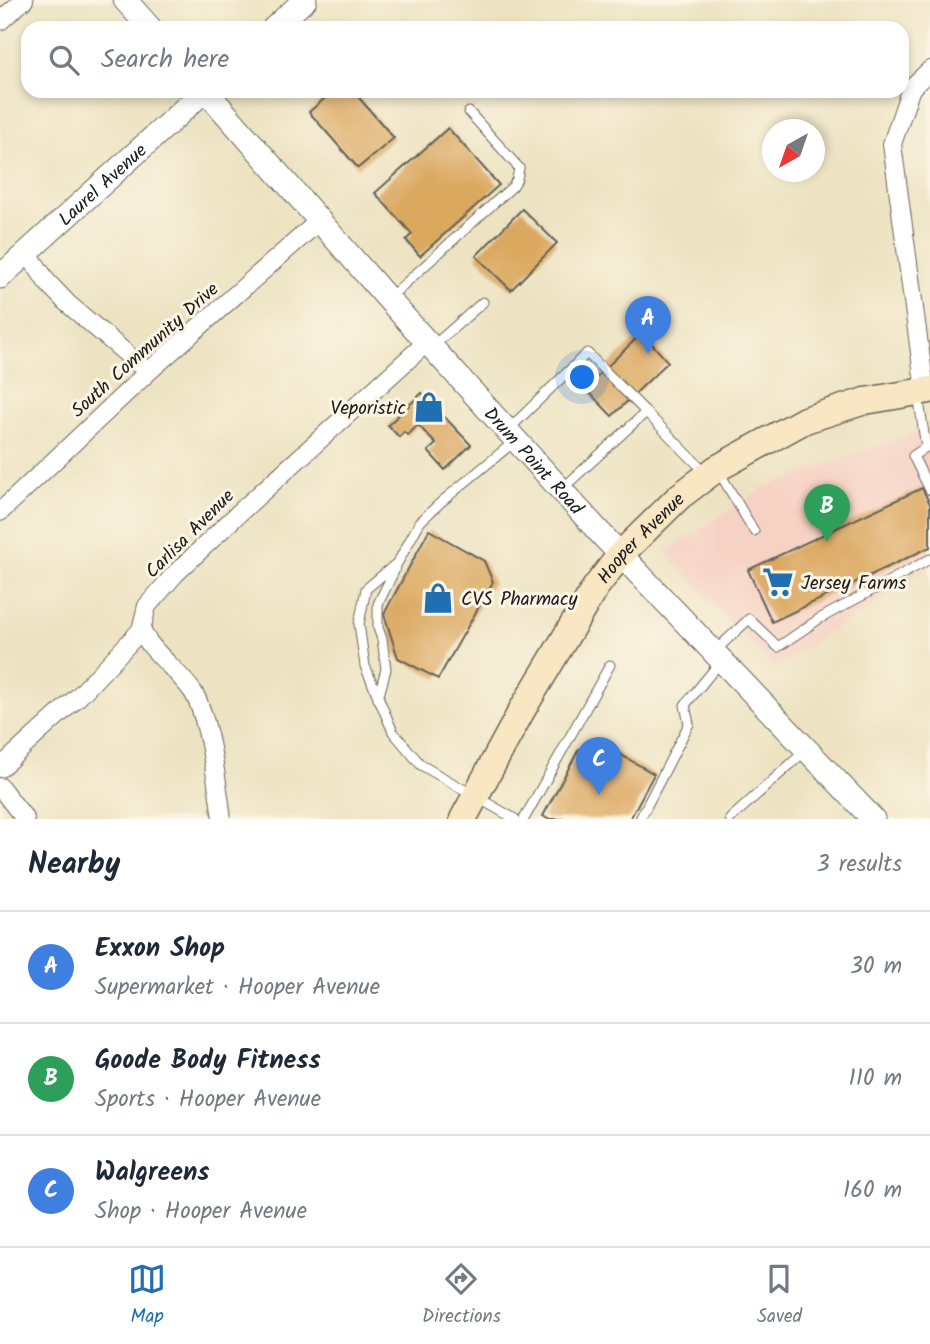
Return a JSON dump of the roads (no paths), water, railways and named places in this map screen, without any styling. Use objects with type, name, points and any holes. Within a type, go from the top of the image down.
[{"type":"main road","name":"Hooper Avenue","points":[[469,808],[522,710],[595,588],[621,554],[680,496],[712,472],[805,421],[865,401],[924,391]]},
{"type":"street","points":[[0,21],[24,0]]},
{"type":"street","points":[[125,0],[144,21]]},
{"type":"street","points":[[282,21],[305,0]]},
{"type":"street","points":[[909,94],[911,88],[930,70]]},
{"type":"street","name":"Laurel Avenue","points":[[0,277],[197,98]]},
{"type":"street","name":"Drum Point Road","points":[[211,98],[388,299],[621,554],[873,819]]},
{"type":"street","points":[[908,98],[892,144],[924,391]]},
{"type":"street","name":"South Community Drive","points":[[0,512],[148,372],[319,221]]},
{"type":"street","points":[[27,253],[47,282],[67,303],[148,372]]},
{"type":"street","name":"Carlisa Avenue","points":[[0,768],[80,695],[141,630],[147,606],[176,574],[239,513],[429,344]]},
{"type":"street","points":[[141,630],[146,640],[171,665],[194,695],[217,778],[222,819]]},
{"type":"street","points":[[0,787],[25,819]]},
{"type":"lane","points":[[388,299],[513,186],[517,179],[519,167],[468,112]]},
{"type":"lane","points":[[429,344],[483,302]]},
{"type":"lane","points":[[378,699],[386,669],[378,628],[378,604],[420,522],[512,435],[587,353],[712,472],[754,531]]},
{"type":"lane","points":[[924,391],[926,447],[913,456],[930,490]]},
{"type":"lane","points":[[562,489],[646,412]]},
{"type":"lane","points":[[640,819],[674,757],[688,724],[685,705],[718,656],[749,619],[778,647],[819,619],[930,559]]},
{"type":"lane","points":[[398,562],[366,589],[359,624],[365,666],[393,732],[421,765],[469,808],[515,819]]},
{"type":"lane","points":[[524,819],[610,665]]},
{"type":"lane","points":[[730,819],[807,750]]},
{"type":"place","name":"Exxon Shop","points":[[648,354]]},
{"type":"place","name":"Veporistic","points":[[429,407]]},
{"type":"place","name":"Goode Body Fitness","points":[[827,542]]},
{"type":"place","name":"Jersey Farms","points":[[778,582]]},
{"type":"place","name":"CVS Pharmacy","points":[[438,598]]},
{"type":"place","name":"Walgreens","points":[[599,795]]}]
